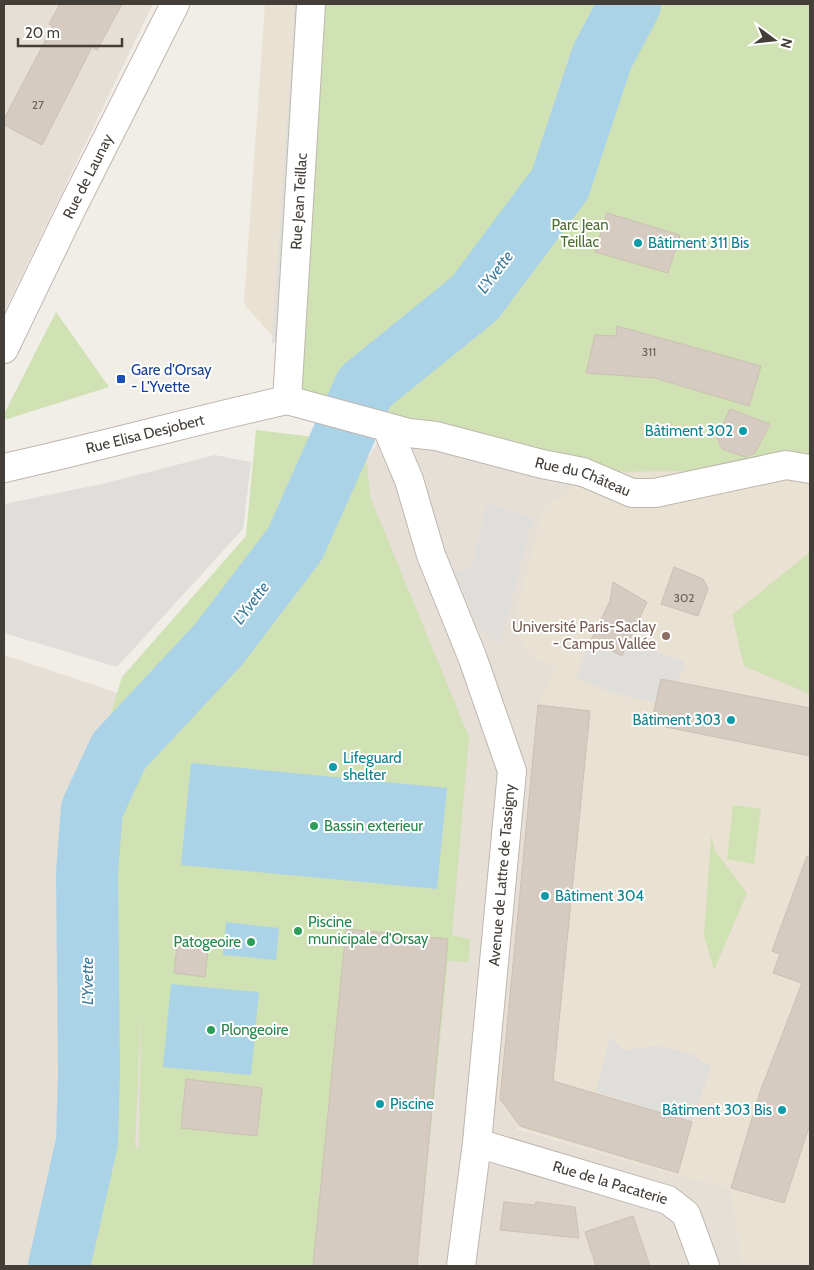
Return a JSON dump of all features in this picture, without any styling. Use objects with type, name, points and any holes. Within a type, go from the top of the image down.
[{"type":"street","name":"Rue de Launay","points":[[4,349],[71,210],[175,4]]},
{"type":"street","name":"Rue Jean Teillac","points":[[297,403],[311,4]]},
{"type":"street","points":[[297,403],[387,428]]},
{"type":"street","name":"Rue Elisa Desjobert","points":[[4,468],[144,435],[210,417],[297,403]]},
{"type":"street","name":"Rue du Château","points":[[387,428],[436,436],[542,464],[583,472],[632,493],[655,493],[786,465],[810,469]]},
{"type":"street","name":"Avenue de Lattre de Tassigny","points":[[387,428],[409,480],[431,555],[473,659],[512,771],[477,1144],[461,1266]]},
{"type":"street","name":"Rue de la Pacaterie","points":[[477,1144],[668,1200],[686,1214],[705,1266]]},
{"type":"shaded area","points":[[4,4],[153,4],[4,312]]},
{"type":"shaded area","name":"Université Paris-Saclay - Campus Vallée","points":[[265,4],[810,4],[810,1266],[743,1266],[731,1188],[676,1175],[517,1128],[498,1099],[538,705],[558,667],[537,658],[524,647],[518,626],[518,606],[543,511],[571,488],[583,472],[324,394],[244,304]]},
{"type":"shaded area","points":[[295,4],[303,4],[281,341],[272,343]]},
{"type":"shaded area","points":[[387,428],[583,472],[571,488],[543,511],[518,606],[537,658],[558,667],[517,1129],[676,1175],[731,1188],[743,1266],[4,1266],[4,655],[130,697],[291,574]]},
{"type":"shaded area","points":[[215,455],[251,462],[243,529],[117,667],[4,633],[4,504],[102,484]]},
{"type":"shaded area","points":[[487,504],[533,517],[500,645],[480,629],[456,574],[472,566]]},
{"type":"shaded area","points":[[591,640],[622,656],[629,641],[685,662],[678,682],[661,680],[656,703],[612,693],[576,677]]},
{"type":"shaded area","points":[[610,1037],[623,1050],[657,1046],[691,1054],[711,1067],[692,1122],[596,1092]]},
{"type":"green space","name":"Parc Jean Teillac","points":[[312,4],[810,4],[810,470],[583,472],[294,393]]},
{"type":"green space","points":[[56,312],[109,387],[4,420],[4,414]]},
{"type":"green space","name":"Piscine municipale d'Orsay","points":[[256,430],[364,443],[371,499],[469,737],[452,935],[470,939],[469,962],[448,961],[417,1266],[49,1266],[72,1144],[71,944],[83,806],[122,677],[246,536]],"holes":[[[141,1011],[139,1148],[135,1147]]]},
{"type":"green space","points":[[810,552],[810,694],[744,666],[732,615]]},
{"type":"green space","points":[[733,805],[761,809],[754,864],[727,859]]},
{"type":"green space","points":[[711,836],[716,852],[747,893],[714,970],[704,936]]},
{"type":"water","name":"Bassin exterieur","points":[[191,763],[447,788],[437,889],[181,865]]},
{"type":"water","name":"Patogeoire","points":[[226,922],[279,928],[276,960],[223,955]]},
{"type":"water","name":"Plongeoire","points":[[171,984],[259,992],[251,1075],[163,1067]]},
{"type":"building","points":[[60,4],[122,4],[97,50],[92,47],[42,145],[4,125],[4,119],[53,26],[49,24]]},
{"type":"building","name":"Bâtiment 311 Bis","points":[[607,213],[680,235],[668,273],[595,252]]},
{"type":"building","points":[[617,326],[761,366],[749,406],[655,378],[586,373],[595,335],[616,336]]},
{"type":"building","name":"Bâtiment 302","points":[[730,409],[770,424],[755,453],[745,457],[722,449],[717,438]]},
{"type":"building","points":[[674,567],[703,579],[708,589],[698,616],[661,604]]},
{"type":"building","points":[[613,582],[647,602],[622,656],[591,640],[610,601]]},
{"type":"building","name":"Bâtiment 303","points":[[661,679],[810,708],[810,756],[651,724]]},
{"type":"building","name":"Bâtiment 304","points":[[538,705],[590,711],[553,1081],[692,1122],[678,1173],[520,1126],[500,1099]]},
{"type":"building","name":"Bâtiment 303 Bis","points":[[807,856],[810,856],[810,1124],[784,1203],[731,1188],[760,1092],[802,983],[773,973],[780,954],[772,951]]},
{"type":"building","name":"Piscine","points":[[346,929],[448,939],[417,1266],[313,1266]]},
{"type":"building","points":[[177,947],[208,950],[205,977],[174,973]]},
{"type":"building","points":[[186,1079],[262,1088],[257,1136],[181,1128]]},
{"type":"building","points":[[504,1202],[535,1205],[536,1202],[575,1207],[579,1238],[500,1230]]},
{"type":"building","points":[[633,1216],[650,1266],[596,1266],[585,1232]]},
{"type":"waterway","name":"L'Yvette","points":[[59,1266],[87,1142],[89,1073],[87,873],[92,809],[119,751],[219,644],[295,544],[365,387],[475,298],[560,184],[602,57],[630,4]]},
{"type":"place","name":"Bâtiment 311 Bis","points":[[638,243]]},
{"type":"place","name":"Gare d'Orsay - L'Yvette","points":[[121,379]]},
{"type":"place","name":"Bâtiment 302","points":[[743,431]]},
{"type":"place","name":"Université Paris-Saclay - Campus Vallée","points":[[666,636]]},
{"type":"place","name":"Bâtiment 303","points":[[731,720]]},
{"type":"place","name":"Lifeguard shelter","points":[[333,767]]},
{"type":"place","name":"Bassin exterieur","points":[[314,826]]},
{"type":"place","name":"Bâtiment 304","points":[[545,896]]},
{"type":"place","name":"Piscine municipale d'Orsay","points":[[298,931]]},
{"type":"place","name":"Patogeoire","points":[[251,942]]},
{"type":"place","name":"Plongeoire","points":[[211,1030]]},
{"type":"place","name":"Piscine","points":[[380,1104]]},
{"type":"place","name":"Bâtiment 303 Bis","points":[[782,1110]]}]
